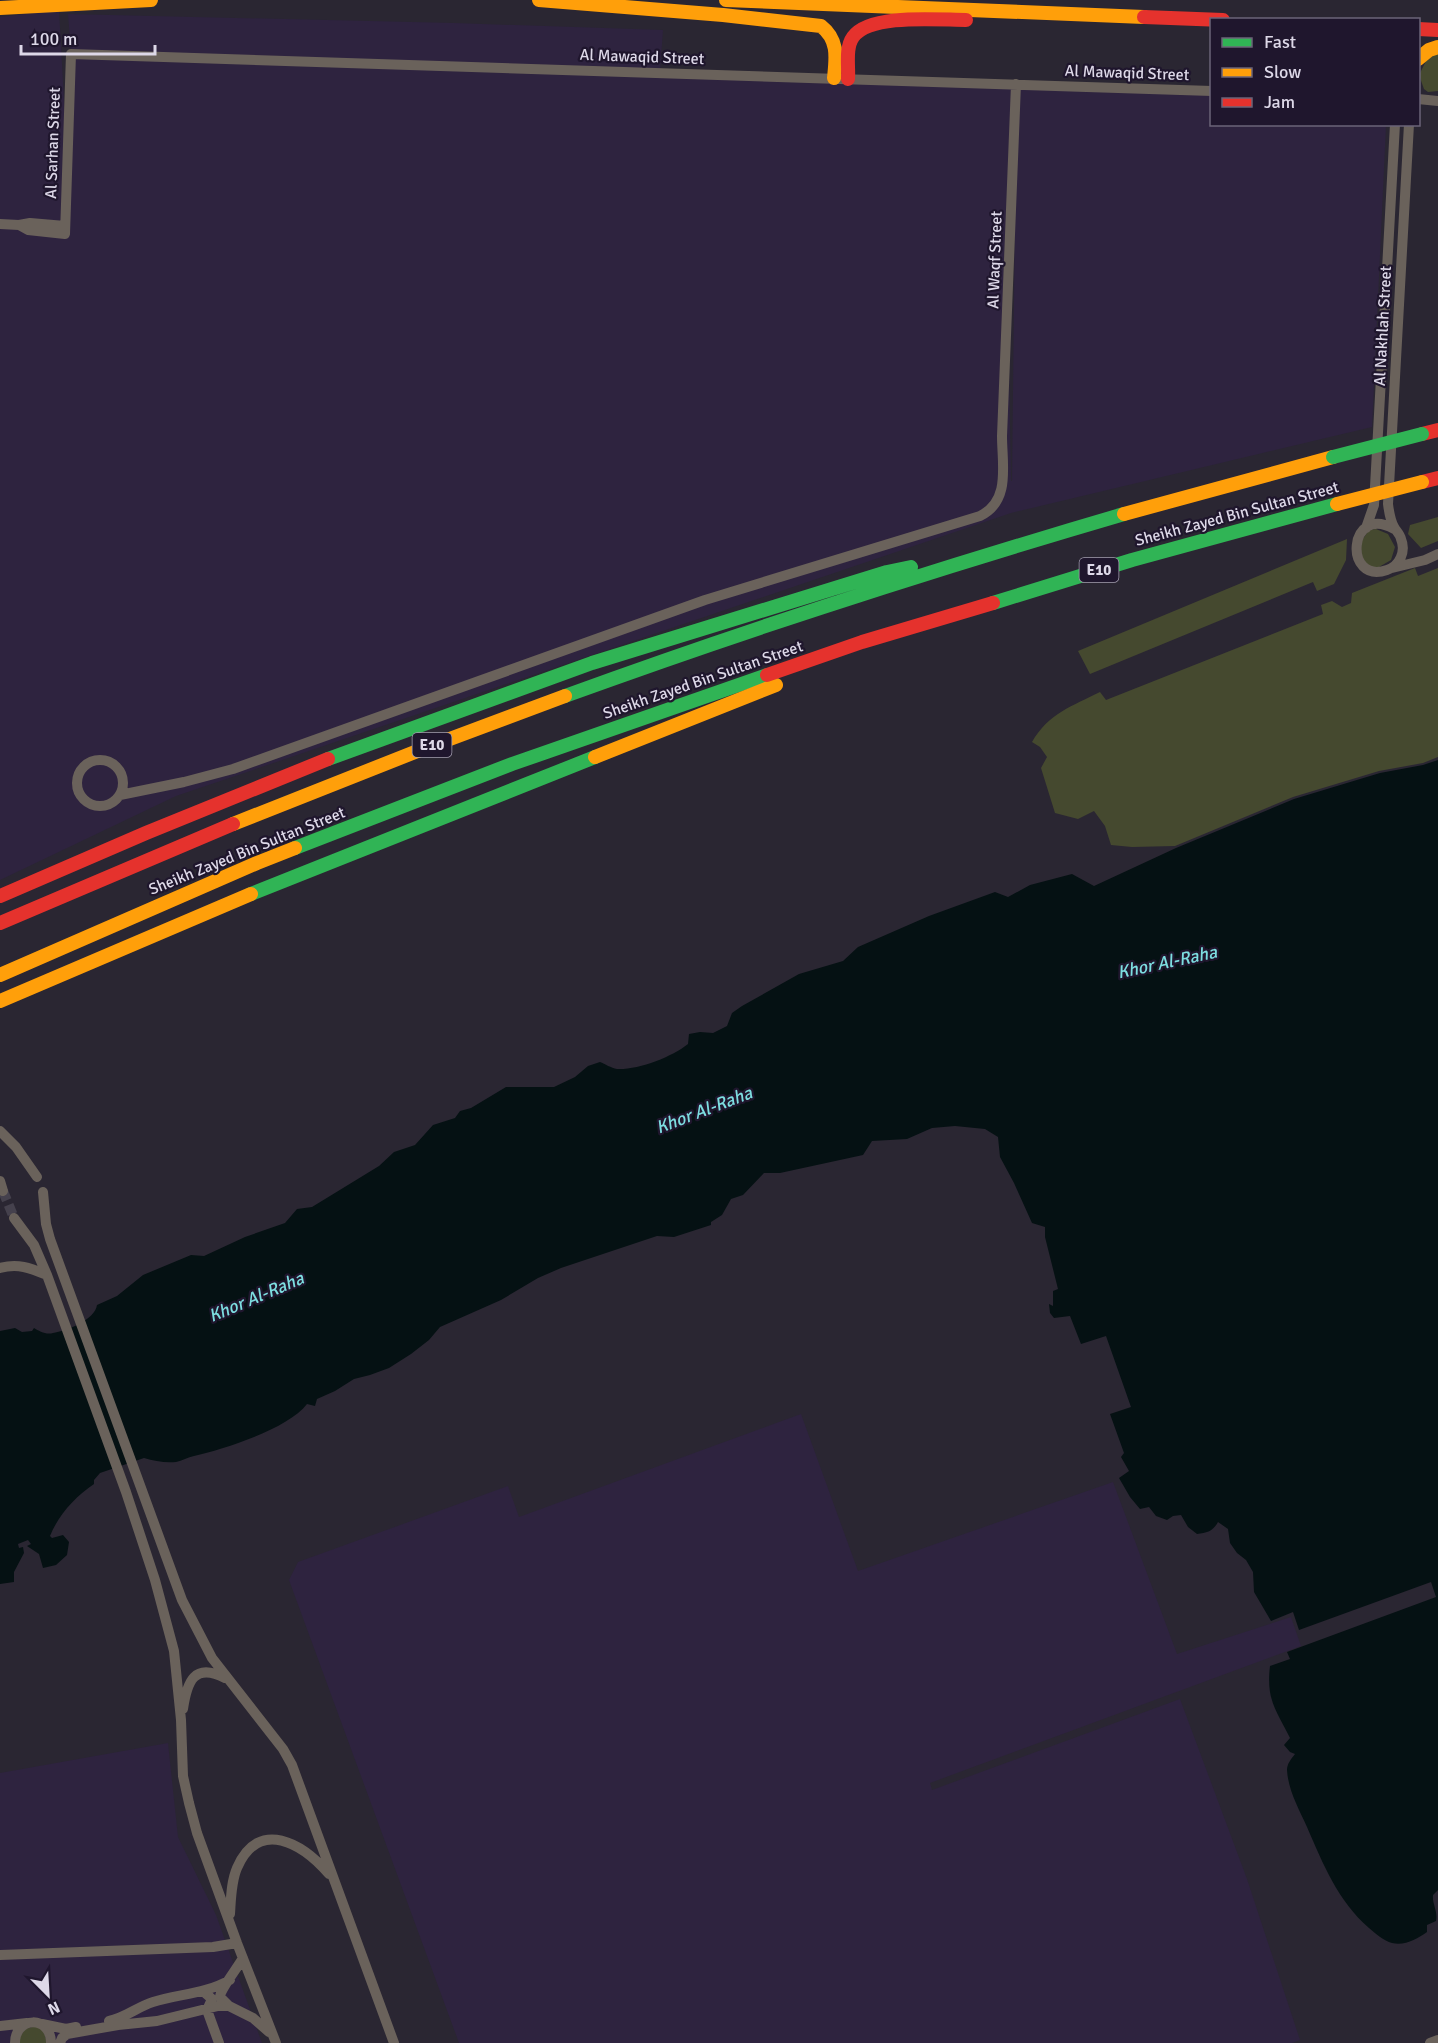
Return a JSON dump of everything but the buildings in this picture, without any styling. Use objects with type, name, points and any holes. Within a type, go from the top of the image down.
[{"type":"highway","points":[[0,8],[151,0]]},
{"type":"highway","points":[[539,0],[723,15],[821,26],[836,43],[841,79]]},
{"type":"highway","points":[[726,0],[1210,19]]},
{"type":"highway","points":[[841,79],[851,39],[870,25],[889,22],[977,20],[1049,12]]},
{"type":"highway","points":[[1420,29],[1438,30]]},
{"type":"highway","points":[[1420,58],[1429,50],[1438,47]]},
{"type":"highway","name":"Sheikh Zayed Bin Sultan Street","points":[[3,922],[389,761],[664,660],[946,567],[1242,480],[1438,430]]},
{"type":"highway","name":"Sheikh Zayed Bin Sultan Street","points":[[0,975],[257,863],[512,764],[862,642],[928,624],[1131,560],[1438,478]]},
{"type":"highway","points":[[0,896],[189,813],[298,770],[380,738],[594,662],[887,572],[926,566],[946,567]]},
{"type":"highway","points":[[1,1001],[253,893],[928,624]]},
{"type":"street","name":"Al Mawaqid Street","points":[[71,54],[1210,91]]},
{"type":"street","name":"Al Sarhan Street","points":[[0,224],[19,225],[28,230],[65,230],[71,54]]},
{"type":"street","name":"Al Waqf Street","points":[[166,786],[233,769],[705,600],[980,516],[1002,480],[1016,84]]},
{"type":"street","points":[[1420,97],[1438,95]]},
{"type":"street","points":[[1420,97],[1438,101]]},
{"type":"street","name":"Al Nakhlah Street","points":[[1366,528],[1374,505],[1395,126]]},
{"type":"street","name":"Al Nakhlah Street","points":[[1394,529],[1388,504],[1409,126]]},
{"type":"street","points":[[1425,560],[1407,548],[1394,529],[1380,524],[1366,528],[1356,541],[1357,557],[1368,569],[1376,571],[1425,560],[1438,554]]},
{"type":"street","points":[[1391,568],[1398,563],[1402,555],[1402,539]]},
{"type":"street","points":[[99,760],[114,765],[122,779],[120,795],[111,803],[99,806],[83,799],[77,779],[86,765],[99,760]]},
{"type":"street","points":[[122,779],[166,786]]},
{"type":"street","points":[[120,795],[166,786]]},
{"type":"street","points":[[0,1131],[16,1147],[37,1177]]},
{"type":"street","points":[[43,1192],[50,1239],[182,1600],[212,1658],[283,1749],[292,1765],[394,2043]]},
{"type":"street","points":[[14,1218],[34,1245],[47,1275],[126,1492],[155,1580],[174,1651],[181,1720],[183,1776],[189,1803],[197,1833],[275,2040]]},
{"type":"street","points":[[0,1268],[13,1264],[27,1266],[47,1275]]},
{"type":"street","points":[[181,1720],[189,1683],[195,1675],[205,1671],[214,1672],[230,1680]]},
{"type":"street","points":[[230,1920],[236,1871],[243,1856],[253,1846],[264,1841],[275,1839],[288,1841],[315,1858],[333,1879]]},
{"type":"street","points":[[0,1955],[213,1947],[237,1943]]},
{"type":"street","points":[[243,1958],[220,1992],[220,1997],[229,2006],[254,2018],[275,2040]]},
{"type":"street","points":[[0,2026],[36,2022],[66,2029],[116,2020],[152,2002],[204,1992],[230,1980]]},
{"type":"street","points":[[204,1992],[212,1999],[207,2010],[219,2043]]},
{"type":"street","points":[[174,1997],[179,2016]]},
{"type":"street","points":[[60,2043],[67,2034],[229,2006]]},
{"type":"street","points":[[15,2043],[17,2031],[27,2023]]},
{"type":"street","points":[[42,2024],[52,2040]]},
{"type":"street","points":[[1430,2043],[1438,2040]]},
{"type":"shaded area","points":[[59,10],[67,154],[71,54],[68,14],[663,30],[660,72],[1210,91],[1210,126],[1386,126],[1372,427],[1011,513],[176,796],[0,880],[0,17]],"holes":[[[1016,121],[1012,481],[1008,313]]]},
{"type":"shaded area","points":[[801,1414],[858,1571],[1113,1482],[1177,1654],[1291,1617],[1301,1646],[930,1783],[932,1790],[1180,1699],[1247,1879],[1300,2040],[1292,2043],[459,2043],[289,1580],[298,1562],[508,1486],[519,1517]]},
{"type":"shaded area","points":[[168,1743],[178,1837],[216,1915],[262,2043],[0,2043],[0,1773]]},
{"type":"green space","points":[[1438,52],[1438,91],[1428,92],[1424,89],[1420,73],[1426,61]]},
{"type":"green space","points":[[1438,517],[1438,541],[1421,548],[1408,534],[1410,525]]},
{"type":"green space","points":[[1376,529],[1388,534],[1395,547],[1391,560],[1379,567],[1369,567],[1356,549],[1369,530]]},
{"type":"green space","points":[[1347,539],[1346,560],[1334,584],[1317,591],[1313,582],[1090,674],[1078,651]]},
{"type":"green space","points":[[1415,568],[1418,576],[1438,568],[1438,757],[1423,763],[1379,771],[1293,797],[1175,846],[1111,845],[1105,826],[1094,811],[1078,819],[1055,813],[1041,768],[1047,757],[1040,747],[1032,742],[1045,724],[1053,718],[1100,692],[1106,700],[1323,614],[1321,605],[1332,601],[1342,607],[1351,603],[1352,593]]},
{"type":"green space","points":[[36,2026],[44,2031],[47,2043],[20,2043],[20,2037],[25,2029]]},
{"type":"water","name":"Khor Al-Raha","points":[[1438,760],[1438,1890],[1433,1895],[1436,1921],[1427,1925],[1427,1932],[1419,1937],[1402,1944],[1383,1939],[1348,1906],[1332,1881],[1292,1792],[1287,1768],[1295,1754],[1284,1745],[1290,1738],[1273,1704],[1269,1678],[1270,1666],[1290,1659],[1287,1652],[1436,1597],[1431,1582],[1299,1630],[1293,1612],[1271,1621],[1254,1592],[1253,1572],[1246,1560],[1230,1543],[1228,1529],[1218,1522],[1209,1531],[1197,1534],[1188,1527],[1181,1515],[1167,1520],[1156,1516],[1149,1507],[1140,1509],[1119,1478],[1129,1471],[1121,1457],[1124,1453],[1110,1414],[1131,1407],[1106,1336],[1081,1344],[1070,1316],[1054,1318],[1050,1313],[1049,1304],[1053,1306],[1053,1291],[1058,1289],[1045,1237],[1045,1227],[1032,1223],[1000,1157],[998,1137],[985,1129],[955,1126],[932,1128],[907,1139],[872,1141],[863,1155],[780,1173],[764,1173],[743,1195],[731,1199],[722,1215],[711,1222],[711,1225],[674,1237],[657,1236],[538,1278],[501,1300],[440,1327],[429,1340],[389,1368],[354,1379],[317,1399],[315,1406],[307,1404],[286,1422],[271,1430],[238,1443],[178,1461],[164,1462],[144,1458],[100,1473],[94,1480],[94,1484],[74,1500],[63,1513],[50,1536],[52,1538],[63,1535],[69,1542],[67,1555],[56,1565],[43,1568],[39,1554],[27,1546],[31,1544],[28,1540],[18,1544],[19,1548],[23,1547],[24,1553],[14,1572],[14,1582],[0,1584],[0,1331],[15,1328],[22,1332],[32,1331],[34,1328],[50,1333],[72,1327],[86,1320],[97,1305],[117,1296],[143,1275],[191,1255],[204,1256],[245,1237],[285,1223],[297,1209],[312,1207],[379,1166],[394,1152],[415,1145],[433,1125],[455,1118],[460,1111],[471,1108],[506,1087],[554,1087],[575,1077],[588,1066],[600,1062],[617,1069],[625,1069],[664,1058],[688,1044],[689,1034],[713,1033],[727,1026],[732,1013],[799,974],[843,961],[858,947],[929,916],[995,892],[1008,897],[1030,885],[1072,874],[1094,886],[1176,848],[1294,799],[1380,773]]},
{"type":"tunnel","points":[[3,1191],[14,1218]]},
{"type":"traffic: fast","points":[[1333,457],[1422,434]]},
{"type":"traffic: fast","points":[[993,603],[1132,560],[1337,504]]},
{"type":"traffic: fast","points":[[565,696],[843,600],[1124,514]]},
{"type":"traffic: fast","points":[[328,759],[592,663],[887,572],[911,567]]},
{"type":"traffic: fast","points":[[295,848],[512,764],[767,675]]},
{"type":"traffic: fast","points":[[251,894],[595,757]]},
{"type":"traffic: slow","points":[[0,8],[151,0]]},
{"type":"traffic: slow","points":[[539,0],[723,15],[821,26],[834,43],[836,56],[834,78]]},
{"type":"traffic: slow","points":[[726,0],[1144,17]]},
{"type":"traffic: slow","points":[[1420,57],[1429,50],[1438,47]]},
{"type":"traffic: slow","points":[[1124,514],[1333,457]]},
{"type":"traffic: slow","points":[[1337,504],[1422,482]]},
{"type":"traffic: slow","points":[[595,757],[776,685]]},
{"type":"traffic: slow","points":[[233,824],[565,696]]},
{"type":"traffic: slow","points":[[0,975],[295,848]]},
{"type":"traffic: slow","points":[[0,1001],[251,894]]},
{"type":"traffic: jam","points":[[1144,17],[1210,20]]},
{"type":"traffic: jam","points":[[848,79],[849,47],[853,37],[862,29],[889,21],[966,20]]},
{"type":"traffic: jam","points":[[1420,29],[1438,30]]},
{"type":"traffic: jam","points":[[1422,434],[1438,430]]},
{"type":"traffic: jam","points":[[1422,482],[1438,478]]},
{"type":"traffic: jam","points":[[767,675],[862,642],[993,603]]},
{"type":"traffic: jam","points":[[0,896],[146,833],[328,759]]},
{"type":"traffic: jam","points":[[0,923],[233,824]]}]
